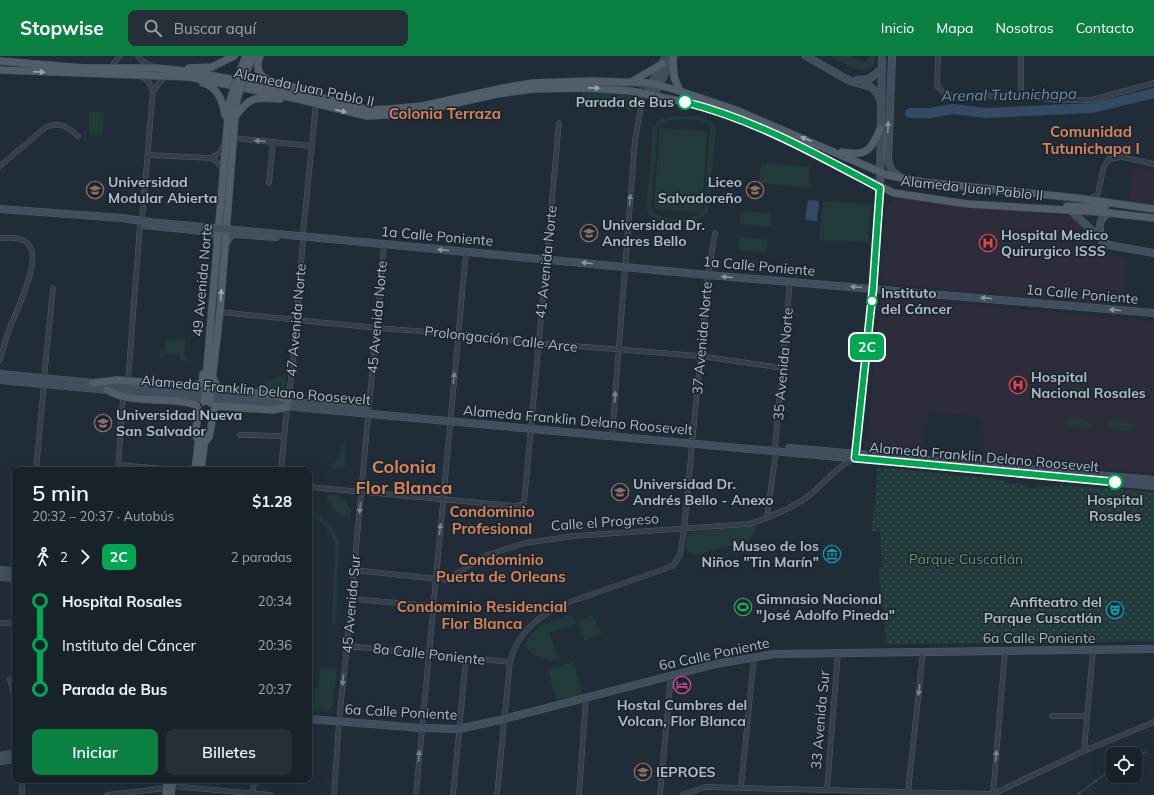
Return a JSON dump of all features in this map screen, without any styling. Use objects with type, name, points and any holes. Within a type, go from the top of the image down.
[{"type":"main road","points":[[156,68],[212,67],[234,56]]},
{"type":"main road","points":[[240,78],[246,56]]},
{"type":"main road","points":[[240,78],[253,56]]},
{"type":"main road","points":[[260,56],[257,67],[259,73],[264,79],[309,90],[324,98]]},
{"type":"main road","points":[[673,57],[674,77],[680,91]]},
{"type":"main road","name":"Alameda Juan Pablo II","points":[[0,61],[109,69],[156,68],[195,72],[324,98],[360,109],[389,110],[422,106],[526,84],[569,81],[635,82],[750,124],[804,148],[880,188],[894,193],[922,198],[1154,218]]},
{"type":"main road","points":[[635,82],[662,64]]},
{"type":"main road","name":"Alameda Juan Pablo II","points":[[0,70],[135,76],[166,75],[202,79],[308,101],[356,114],[386,116],[408,114],[497,94],[534,88],[651,89],[680,91],[736,110],[830,149],[883,174],[901,179],[1154,209]]},
{"type":"main road","points":[[166,75],[207,84],[212,87],[221,100],[227,125]]},
{"type":"main road","name":"49 Avenida Norte","points":[[208,390],[209,352],[224,218],[229,137],[227,125],[240,78]]},
{"type":"main road","points":[[234,119],[244,104],[254,98],[308,101]]},
{"type":"main road","name":"49 Avenida Norte","points":[[224,218],[224,173],[229,137],[234,119],[232,104]]},
{"type":"main road","points":[[830,149],[853,154],[863,153],[874,144],[880,129]]},
{"type":"main road","points":[[883,174],[894,181],[925,186],[1059,198],[1154,213]]},
{"type":"main road","points":[[880,188],[900,192],[982,201],[1047,206],[1085,202]]},
{"type":"main road","name":"49 Avenida Norte","points":[[208,390],[212,376],[220,312],[221,248]]},
{"type":"main road","points":[[93,383],[128,381],[196,386],[202,382],[204,358],[209,352]]},
{"type":"main road","points":[[212,376],[217,386],[223,390],[274,395],[288,404]]},
{"type":"main road","points":[[108,390],[123,396],[196,405],[198,410],[195,435],[202,442]]},
{"type":"main road","points":[[201,467],[202,442],[208,390]]},
{"type":"main road","points":[[196,467],[202,442],[209,437],[215,406],[272,410],[288,404]]},
{"type":"main road","points":[[169,787],[171,795]]},
{"type":"street","points":[[109,69],[120,56]]},
{"type":"street","points":[[138,56],[142,61],[156,68]]},
{"type":"street","points":[[806,56],[847,77],[858,80],[869,80],[881,70]]},
{"type":"street","points":[[856,455],[873,288],[880,188],[883,174],[880,129],[880,78],[882,56]]},
{"type":"street","points":[[938,56],[938,86],[946,95],[1021,95],[1055,100],[1091,100],[1154,83]]},
{"type":"street","points":[[1021,56],[1021,95]]},
{"type":"street","points":[[612,434],[635,140],[651,89],[662,64],[673,57]]},
{"type":"street","points":[[651,89],[673,57]]},
{"type":"street","points":[[865,85],[880,78],[892,60]]},
{"type":"street","points":[[892,60],[888,161],[892,171],[901,179]]},
{"type":"street","points":[[128,381],[144,222],[153,91],[166,75]]},
{"type":"street","points":[[135,76],[145,79],[153,91]]},
{"type":"street","points":[[847,77],[850,81],[874,89],[880,100]]},
{"type":"street","name":"47 Avenida Norte","points":[[281,467],[297,321],[303,237],[316,104]]},
{"type":"street","name":"41 Avenida Norte","points":[[443,500],[519,506],[524,504],[526,498],[538,343],[560,123]]},
{"type":"street","points":[[0,166],[46,127],[53,124],[66,126],[78,136]]},
{"type":"street","points":[[148,155],[211,158],[220,153],[229,137],[312,146]]},
{"type":"street","points":[[269,184],[273,142]]},
{"type":"street","points":[[1085,202],[1095,198],[1100,189],[1104,166],[1109,159],[1122,157],[1154,164]]},
{"type":"street","points":[[211,158],[218,163],[224,173]]},
{"type":"street","points":[[1100,189],[1103,199],[1115,204]]},
{"type":"street","name":"1a Calle Poniente","points":[[0,209],[363,243],[546,258],[708,275],[1154,313]]},
{"type":"street","points":[[1071,211],[1102,241],[1115,247],[1154,253]]},
{"type":"street","points":[[1102,241],[1099,224],[1102,218],[1109,213]]},
{"type":"street","points":[[224,218],[234,230],[221,248],[213,228],[224,218]]},
{"type":"street","name":"1a Calle Poniente","points":[[144,222],[213,228]]},
{"type":"street","name":"1a Calle Poniente","points":[[234,230],[303,237],[352,238],[363,243]]},
{"type":"street","name":"37 Avenida Norte","points":[[510,662],[513,649],[524,632],[541,616],[558,606],[673,566],[680,555],[693,441],[708,275],[715,233]]},
{"type":"street","points":[[0,238],[18,238],[24,241],[29,245],[32,258],[27,283],[9,330],[0,360]]},
{"type":"street","name":"45 Avenida Norte","points":[[369,412],[384,244]]},
{"type":"street","points":[[416,795],[466,252]]},
{"type":"street","name":"35 Avenida Norte","points":[[767,517],[776,449],[790,282]]},
{"type":"street","points":[[36,467],[53,288]]},
{"type":"street","name":"Prolongación Calle Arce","points":[[220,312],[297,321],[700,356],[783,368]]},
{"type":"street","name":"Alameda Franklin Delano Roosevelt","points":[[0,374],[108,390],[288,404]]},
{"type":"street","name":"Alameda Franklin Delano Roosevelt","points":[[0,380],[93,383],[288,404],[531,427],[1154,480]]},
{"type":"street","points":[[118,467],[123,396]]},
{"type":"street","name":"45 Avenida Sur","points":[[334,795],[339,721],[369,412]]},
{"type":"street","points":[[240,436],[284,436]]},
{"type":"street","name":"Alameda Franklin Delano Roosevelt","points":[[856,455],[1154,486]]},
{"type":"street","name":"Calle el Progreso","points":[[435,578],[446,580],[483,557],[506,548],[525,543],[574,536],[684,530],[749,524],[806,498],[842,464],[856,455]]},
{"type":"street","points":[[312,487],[443,500]]},
{"type":"street","points":[[0,570],[12,572]]},
{"type":"street","points":[[354,570],[435,578]]},
{"type":"street","points":[[0,577],[12,578]]},
{"type":"street","points":[[352,599],[433,606]]},
{"type":"street","points":[[0,623],[12,623]]},
{"type":"street","name":"8a Calle Poniente","points":[[347,646],[510,662]]},
{"type":"street","points":[[1084,751],[1093,650]]},
{"type":"street","name":"6a Calle Poniente","points":[[312,719],[421,728],[459,729],[504,719],[671,675],[754,657],[788,653],[1154,650]]},
{"type":"street","points":[[993,795],[1005,651]]},
{"type":"street","points":[[908,792],[923,652]]},
{"type":"street","name":"33 Avenida Sur","points":[[827,790],[838,653]]},
{"type":"street","points":[[741,787],[754,657]]},
{"type":"street","points":[[453,795],[466,658]]},
{"type":"street","points":[[497,795],[510,662]]},
{"type":"street","points":[[660,795],[671,675]]},
{"type":"street","points":[[10,679],[12,688]]},
{"type":"street","points":[[579,795],[586,697]]},
{"type":"street","points":[[1052,716],[1086,716]]},
{"type":"street","points":[[682,795],[705,787],[993,795],[1084,751],[1154,722]]},
{"type":"street","points":[[0,756],[12,754]]},
{"type":"street","points":[[0,761],[12,759]]},
{"type":"street","points":[[22,783],[22,795]]},
{"type":"street","points":[[253,794],[254,783]]},
{"type":"street","points":[[107,795],[169,787],[271,795]]},
{"type":"shaded area","points":[[1132,166],[1154,171],[1154,204],[1129,202]]},
{"type":"shaded area","name":"Hospital Medico Quirurgico ISSS","points":[[901,198],[1069,216],[1077,221],[1085,234],[1102,253],[1127,259],[1123,306],[885,284],[880,279],[886,211],[888,206],[894,200]]},
{"type":"shaded area","points":[[808,200],[819,201],[817,221],[805,220]]},
{"type":"shaded area","name":"Hospital Nacional Rosales","points":[[880,297],[1154,321],[1154,473],[983,457],[985,436],[980,417],[928,412],[927,423],[925,423],[922,452],[869,447],[867,442]]},
{"type":"green space","points":[[831,56],[850,56],[866,62],[870,56],[876,56],[874,66],[863,70],[846,65]]},
{"type":"green space","points":[[583,91],[634,95],[633,110],[602,105],[601,109],[581,107]]},
{"type":"green space","points":[[89,112],[104,112],[103,135],[89,135]]},
{"type":"green space","points":[[676,116],[699,116],[714,123],[716,131],[708,212],[694,221],[676,224],[667,223],[652,216],[646,210],[653,128],[659,120]],"holes":[[[682,119],[692,120],[702,122],[710,127],[704,210],[697,215],[683,219],[668,218],[655,213],[651,208],[658,128],[665,122]]]},
{"type":"green space","points":[[659,128],[707,131],[702,212],[654,209]]},
{"type":"green space","points":[[761,163],[810,167],[809,188],[759,183]]},
{"type":"green space","points":[[823,201],[872,204],[868,242],[819,240]]},
{"type":"green space","points":[[741,211],[771,214],[770,227],[740,224]]},
{"type":"green space","points":[[738,237],[768,240],[767,252],[737,250]]},
{"type":"green space","points":[[166,339],[185,340],[184,357],[188,361],[180,360],[179,354],[166,354],[165,358],[160,358],[160,351],[165,351]]},
{"type":"green space","points":[[287,374],[285,390],[281,393],[259,392],[256,386]]},
{"type":"green space","points":[[1070,387],[1095,388],[1094,392],[1085,392],[1084,397],[1069,396]]},
{"type":"green space","points":[[1112,390],[1138,391],[1138,399],[1112,398]]},
{"type":"green space","points":[[1067,417],[1082,418],[1082,423],[1091,423],[1091,428],[1066,425]]},
{"type":"green space","points":[[1110,421],[1136,424],[1135,431],[1109,429]]},
{"type":"green space","points":[[346,438],[345,467],[341,466],[330,472]]},
{"type":"green space","name":"Parque Cuscatlán","points":[[878,467],[1005,480],[1007,483],[1018,484],[1030,488],[1042,486],[1053,487],[1057,485],[1154,492],[1154,641],[887,644],[878,568],[882,567],[880,531],[872,531]]},
{"type":"green space","points":[[327,495],[340,496],[351,509],[350,518],[341,515],[334,510],[328,500]]},
{"type":"green space","points":[[312,510],[329,524],[339,541],[336,624],[332,624],[335,542],[326,527],[312,515]]},
{"type":"green space","points":[[757,526],[754,535],[748,541],[696,555],[689,553],[686,550],[687,536],[691,532]]},
{"type":"green space","points":[[573,614],[576,623],[549,633],[560,661],[540,658],[531,653],[525,645],[527,639],[532,633],[552,621]]},
{"type":"green space","points":[[593,615],[602,634],[585,641],[578,621]]},
{"type":"green space","points":[[574,662],[582,695],[556,700],[548,669]]},
{"type":"green space","points":[[320,668],[337,669],[333,706],[327,712],[312,710],[312,688],[318,688]]},
{"type":"waterway","name":"Arenal Tutunichapa","points":[[910,113],[931,113],[953,109],[985,113],[1092,108],[1154,93]]},
{"type":"waterway","points":[[1142,753],[1146,752]]},
{"type":"waterway","points":[[1077,795],[1106,773]]},
{"type":"bus line","name":"2C","points":[[685,102],[721,112],[784,138],[880,188],[873,288],[855,458],[1115,482]]},
{"type":"place","name":"Parada de Bus","points":[[685,102]]},
{"type":"place","name":"Universidad Modular Abierta","points":[[95,190]]},
{"type":"place","name":"Liceo Salvadoreño","points":[[755,190]]},
{"type":"place","name":"Universidad Dr. Andres Bello","points":[[589,233]]},
{"type":"place","name":"Hospital Medico Quirurgico ISSS","points":[[988,243]]},
{"type":"place","name":"Instituto del Cáncer","points":[[872,301]]},
{"type":"place","name":"Hospital Nacional Rosales","points":[[1018,385]]},
{"type":"place","name":"Universidad Nueva San Salvador","points":[[103,423]]},
{"type":"place","name":"Hospital Rosales","points":[[1115,482]]},
{"type":"place","name":"Universidad Dr. Andrés Bello - Anexo","points":[[620,492]]},
{"type":"place","name":"Museo de los Niños \"Tin Marín\"","points":[[832,554]]},
{"type":"place","name":"Gimnasio Nacional \"José Adolfo Pineda\"","points":[[743,607]]},
{"type":"place","name":"Anfiteatro del Parque Cuscatlán","points":[[1115,610]]},
{"type":"place","name":"Hostal Cumbres del Volcan, Flor Blanca","points":[[682,685]]},
{"type":"place","name":"IEPROES","points":[[643,772]]},
{"type":"district","name":"Colonia Terraza","points":[[445,114]]},
{"type":"district","name":"Comunidad Tutunichapa I","points":[[1091,140]]},
{"type":"district","name":"Colonia Flor Blanca","points":[[404,477]]},
{"type":"district","name":"Condominio Profesional","points":[[492,520]]},
{"type":"district","name":"Condominio Puerta de Orleans","points":[[501,568]]},
{"type":"district","name":"Condominio Residencial Flor Blanca","points":[[482,616]]}]
